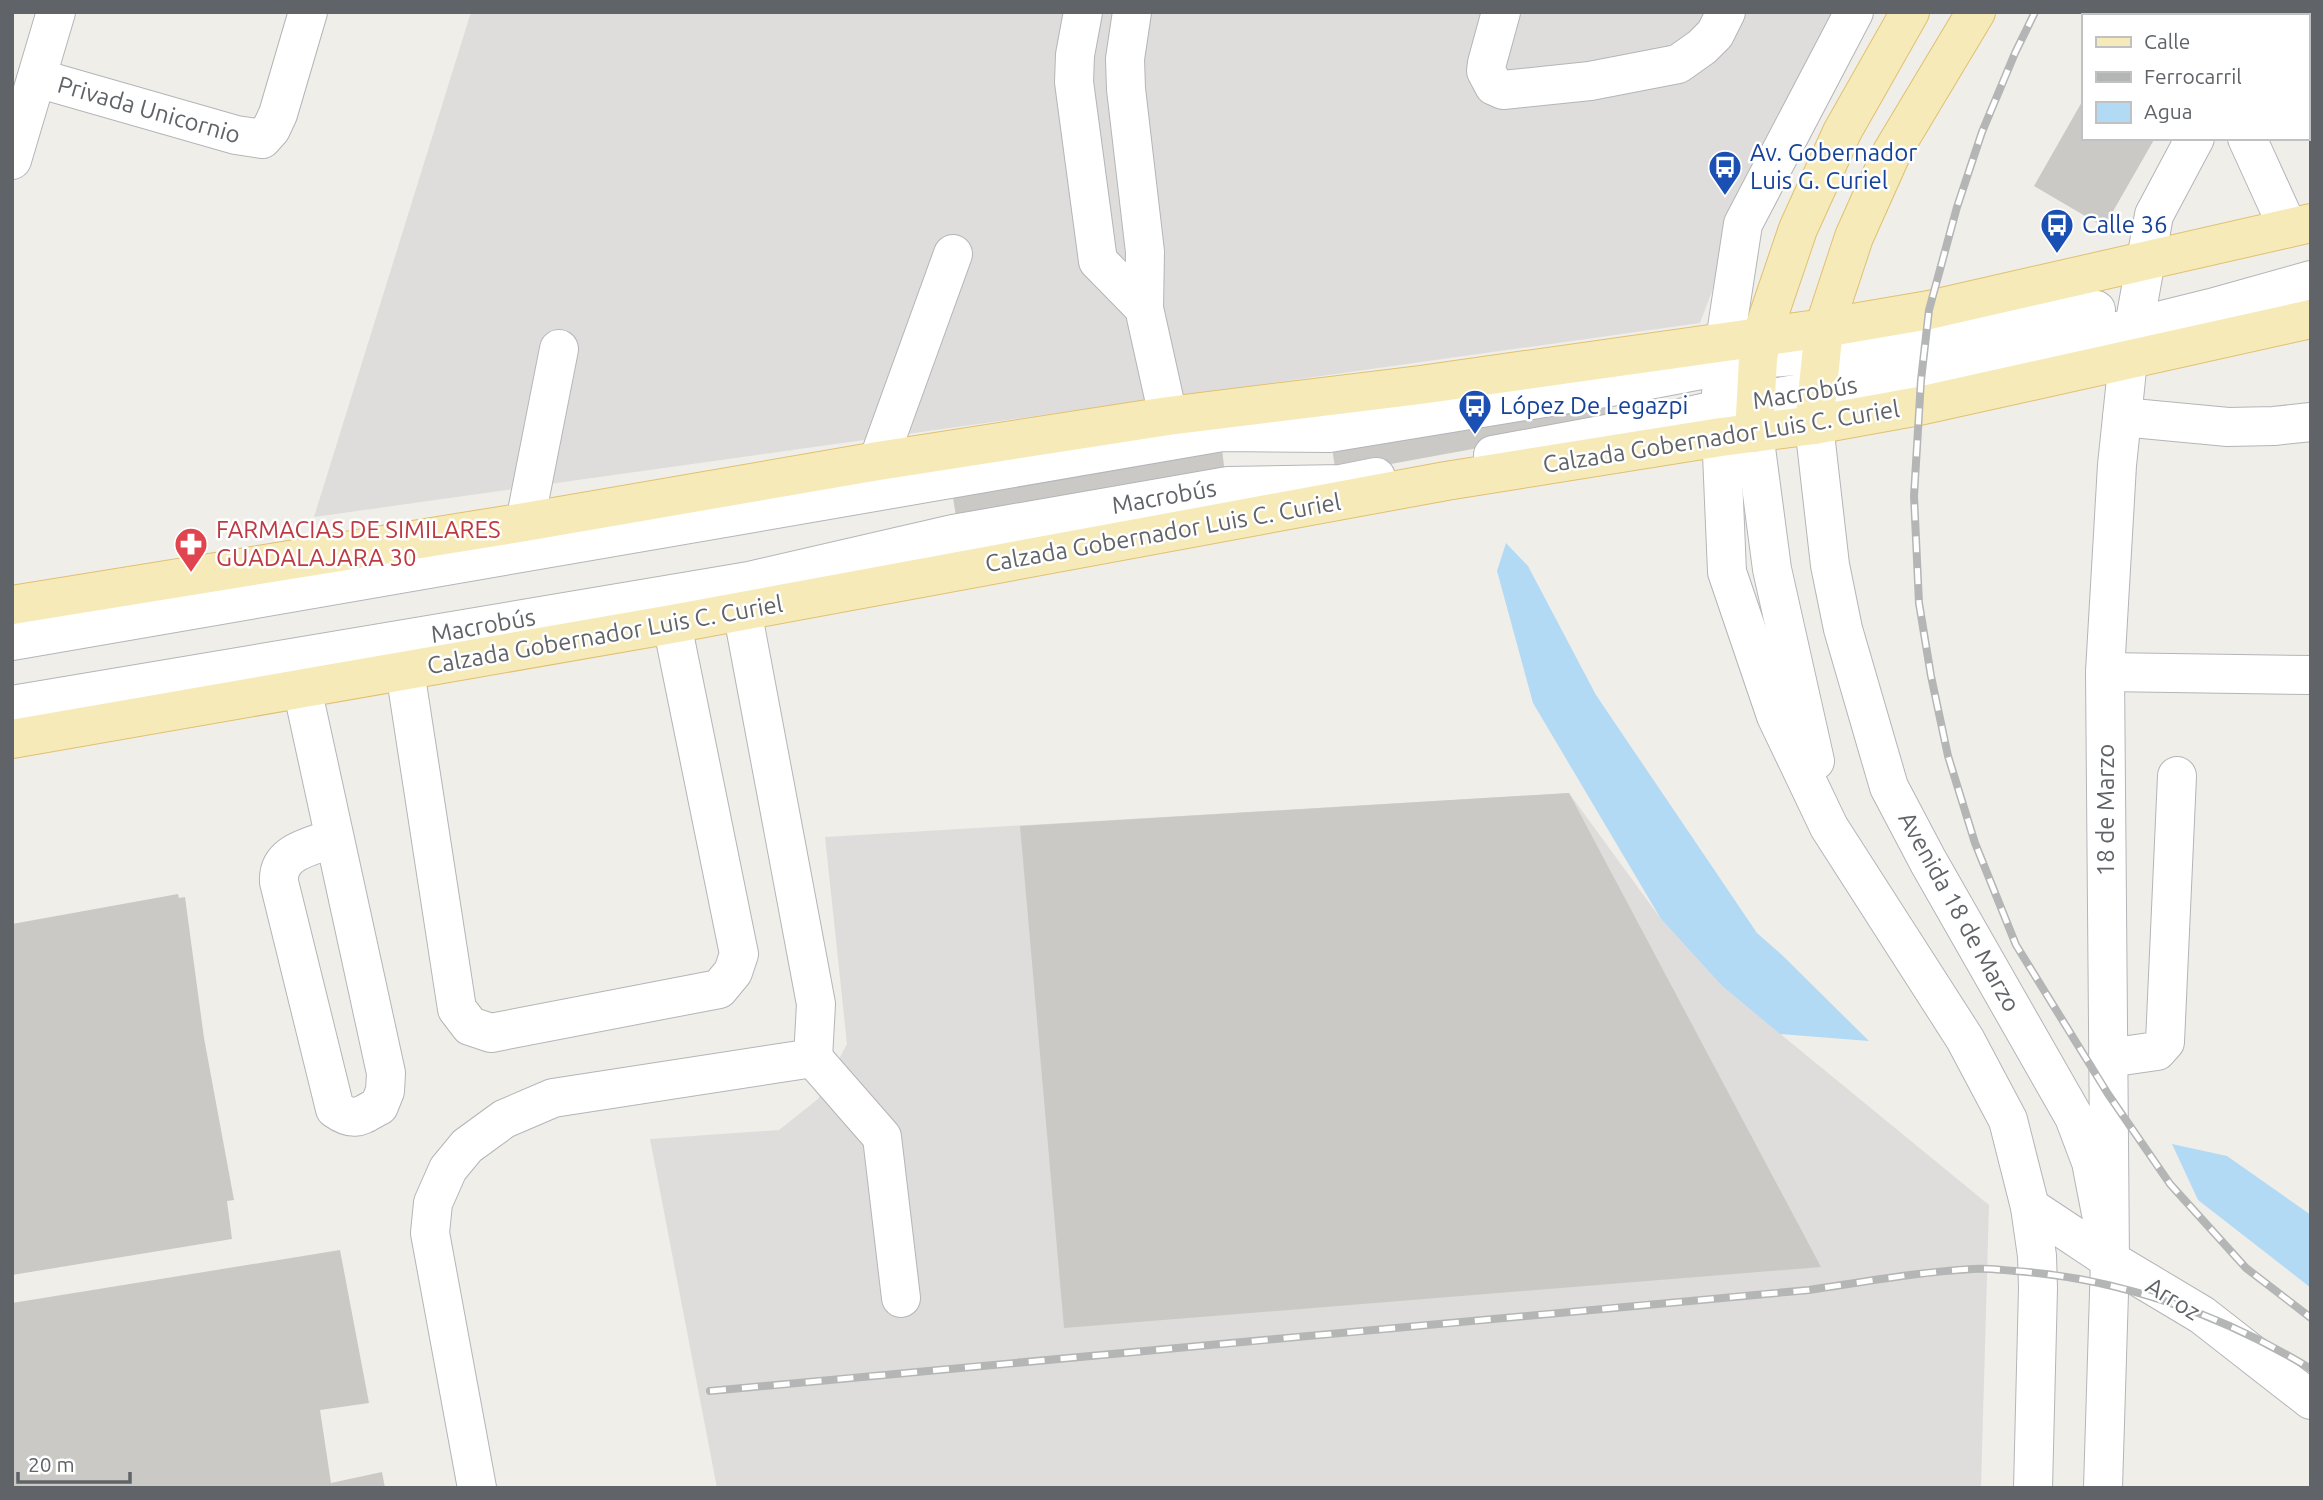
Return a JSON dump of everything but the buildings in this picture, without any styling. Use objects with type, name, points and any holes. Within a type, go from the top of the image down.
[{"type":"main road","points":[[1738,420],[1742,350],[1842,132],[1910,12]]},
{"type":"main road","name":"Avenida 18 de Marzo","points":[[1816,408],[1823,340],[1854,237],[1892,152],[1976,12]]},
{"type":"main road","points":[[12,605],[524,522],[878,461],[1168,416],[1823,340],[1929,310],[2146,261],[2303,236]]},
{"type":"main road","name":"Calzada Gobernador Luis C. Curiel","points":[[12,739],[672,624],[1446,481],[1738,420],[1816,408],[1919,405],[2134,329],[2311,319]]},
{"type":"street","points":[[12,160],[56,12]]},
{"type":"street","name":"Privada Unicornio","points":[[37,78],[236,135],[262,139],[271,130],[278,114],[308,12]]},
{"type":"street","points":[[1083,12],[1075,55],[1074,82],[1097,261],[1144,308]]},
{"type":"street","points":[[1132,12],[1125,59],[1126,89],[1145,252],[1144,308],[1168,416]]},
{"type":"street","points":[[1501,12],[1486,71],[1494,86],[1503,90],[1590,81],[1678,64],[1715,34],[1726,12]]},
{"type":"street","points":[[1742,350],[1743,224],[1854,12]]},
{"type":"street","name":"18 de Marzo","points":[[2110,1260],[2105,672],[2122,417],[2154,215],[2195,140]]},
{"type":"street","points":[[2248,140],[2303,236]]},
{"type":"street","name":"Macrobús","points":[[2134,329],[2303,236]]},
{"type":"street","points":[[878,461],[953,254]]},
{"type":"street","name":"Macrobús","points":[[1823,340],[1924,345],[2134,329],[2311,280]]},
{"type":"street","points":[[524,522],[559,349]]},
{"type":"street","name":"Macrobús","points":[[12,641],[1222,432],[1329,432],[1617,386],[1742,350]]},
{"type":"street","name":"Avenida 18 de Marzo","points":[[1816,408],[1830,565],[1843,629],[1889,787],[1928,861],[2074,1117],[2091,1161],[2110,1260],[2103,1488]]},
{"type":"street","points":[[2122,417],[2228,427],[2311,422]]},
{"type":"street","points":[[1738,420],[1829,827],[1965,1039],[2008,1120],[2029,1207],[2037,1256],[2033,1488]]},
{"type":"street","name":"Macrobús","points":[[12,705],[749,581],[953,534],[1228,486],[1341,484],[1623,431],[1738,420]]},
{"type":"street","points":[[742,610],[816,1004],[813,1058],[882,1137],[901,1298]]},
{"type":"street","points":[[405,671],[457,1009],[470,1026],[491,1033],[719,989],[733,972],[739,954],[672,624]]},
{"type":"street","points":[[2105,672],[2311,676]]},
{"type":"street","points":[[302,688],[386,1073],[385,1091],[379,1106],[356,1118],[335,1110],[278,872],[289,856],[334,838]]},
{"type":"street","points":[[2108,1058],[2157,1051],[2165,1042],[2177,776]]},
{"type":"street","points":[[477,1488],[430,1233],[433,1203],[448,1169],[467,1146],[504,1119],[553,1098],[813,1058]]},
{"type":"street","name":"Arroz","points":[[2029,1207],[2202,1315],[2311,1400]]},
{"type":"shaded area","points":[[471,12],[1844,12],[1754,179],[1700,323],[314,517]]},
{"type":"shaded area","points":[[1569,793],[1661,919],[1722,986],[1989,1205],[1981,1488],[717,1488],[650,1139],[779,1130],[818,1099],[847,1044],[825,837]]},
{"type":"water","points":[[1506,543],[1528,566],[1596,695],[1757,933],[1869,1041],[1780,1034],[1722,986],[1661,919],[1533,703],[1497,571]]},
{"type":"water","points":[[2172,1144],[2227,1156],[2311,1215],[2311,1288],[2198,1200]]},
{"type":"railway","points":[[2035,12],[1982,132],[1957,207],[1929,310],[1921,380],[1914,496],[1919,603],[1931,676],[1948,756],[1975,843],[2016,945],[2108,1094],[2170,1184],[2246,1268],[2311,1318]]},
{"type":"railway","points":[[710,1391],[1809,1290],[1911,1275],[1978,1269],[2054,1275],[2169,1302],[2242,1332],[2311,1369]]},
{"type":"place","name":"Av. Gobernador Luis G. Curiel","points":[[1725,197]]},
{"type":"place","name":"Calle 36","points":[[2057,255]]},
{"type":"place","name":"López De Legazpi","points":[[1475,436]]},
{"type":"place","name":"FARMACIAS DE SIMILARES GUADALAJARA 30","points":[[191,574]]}]
